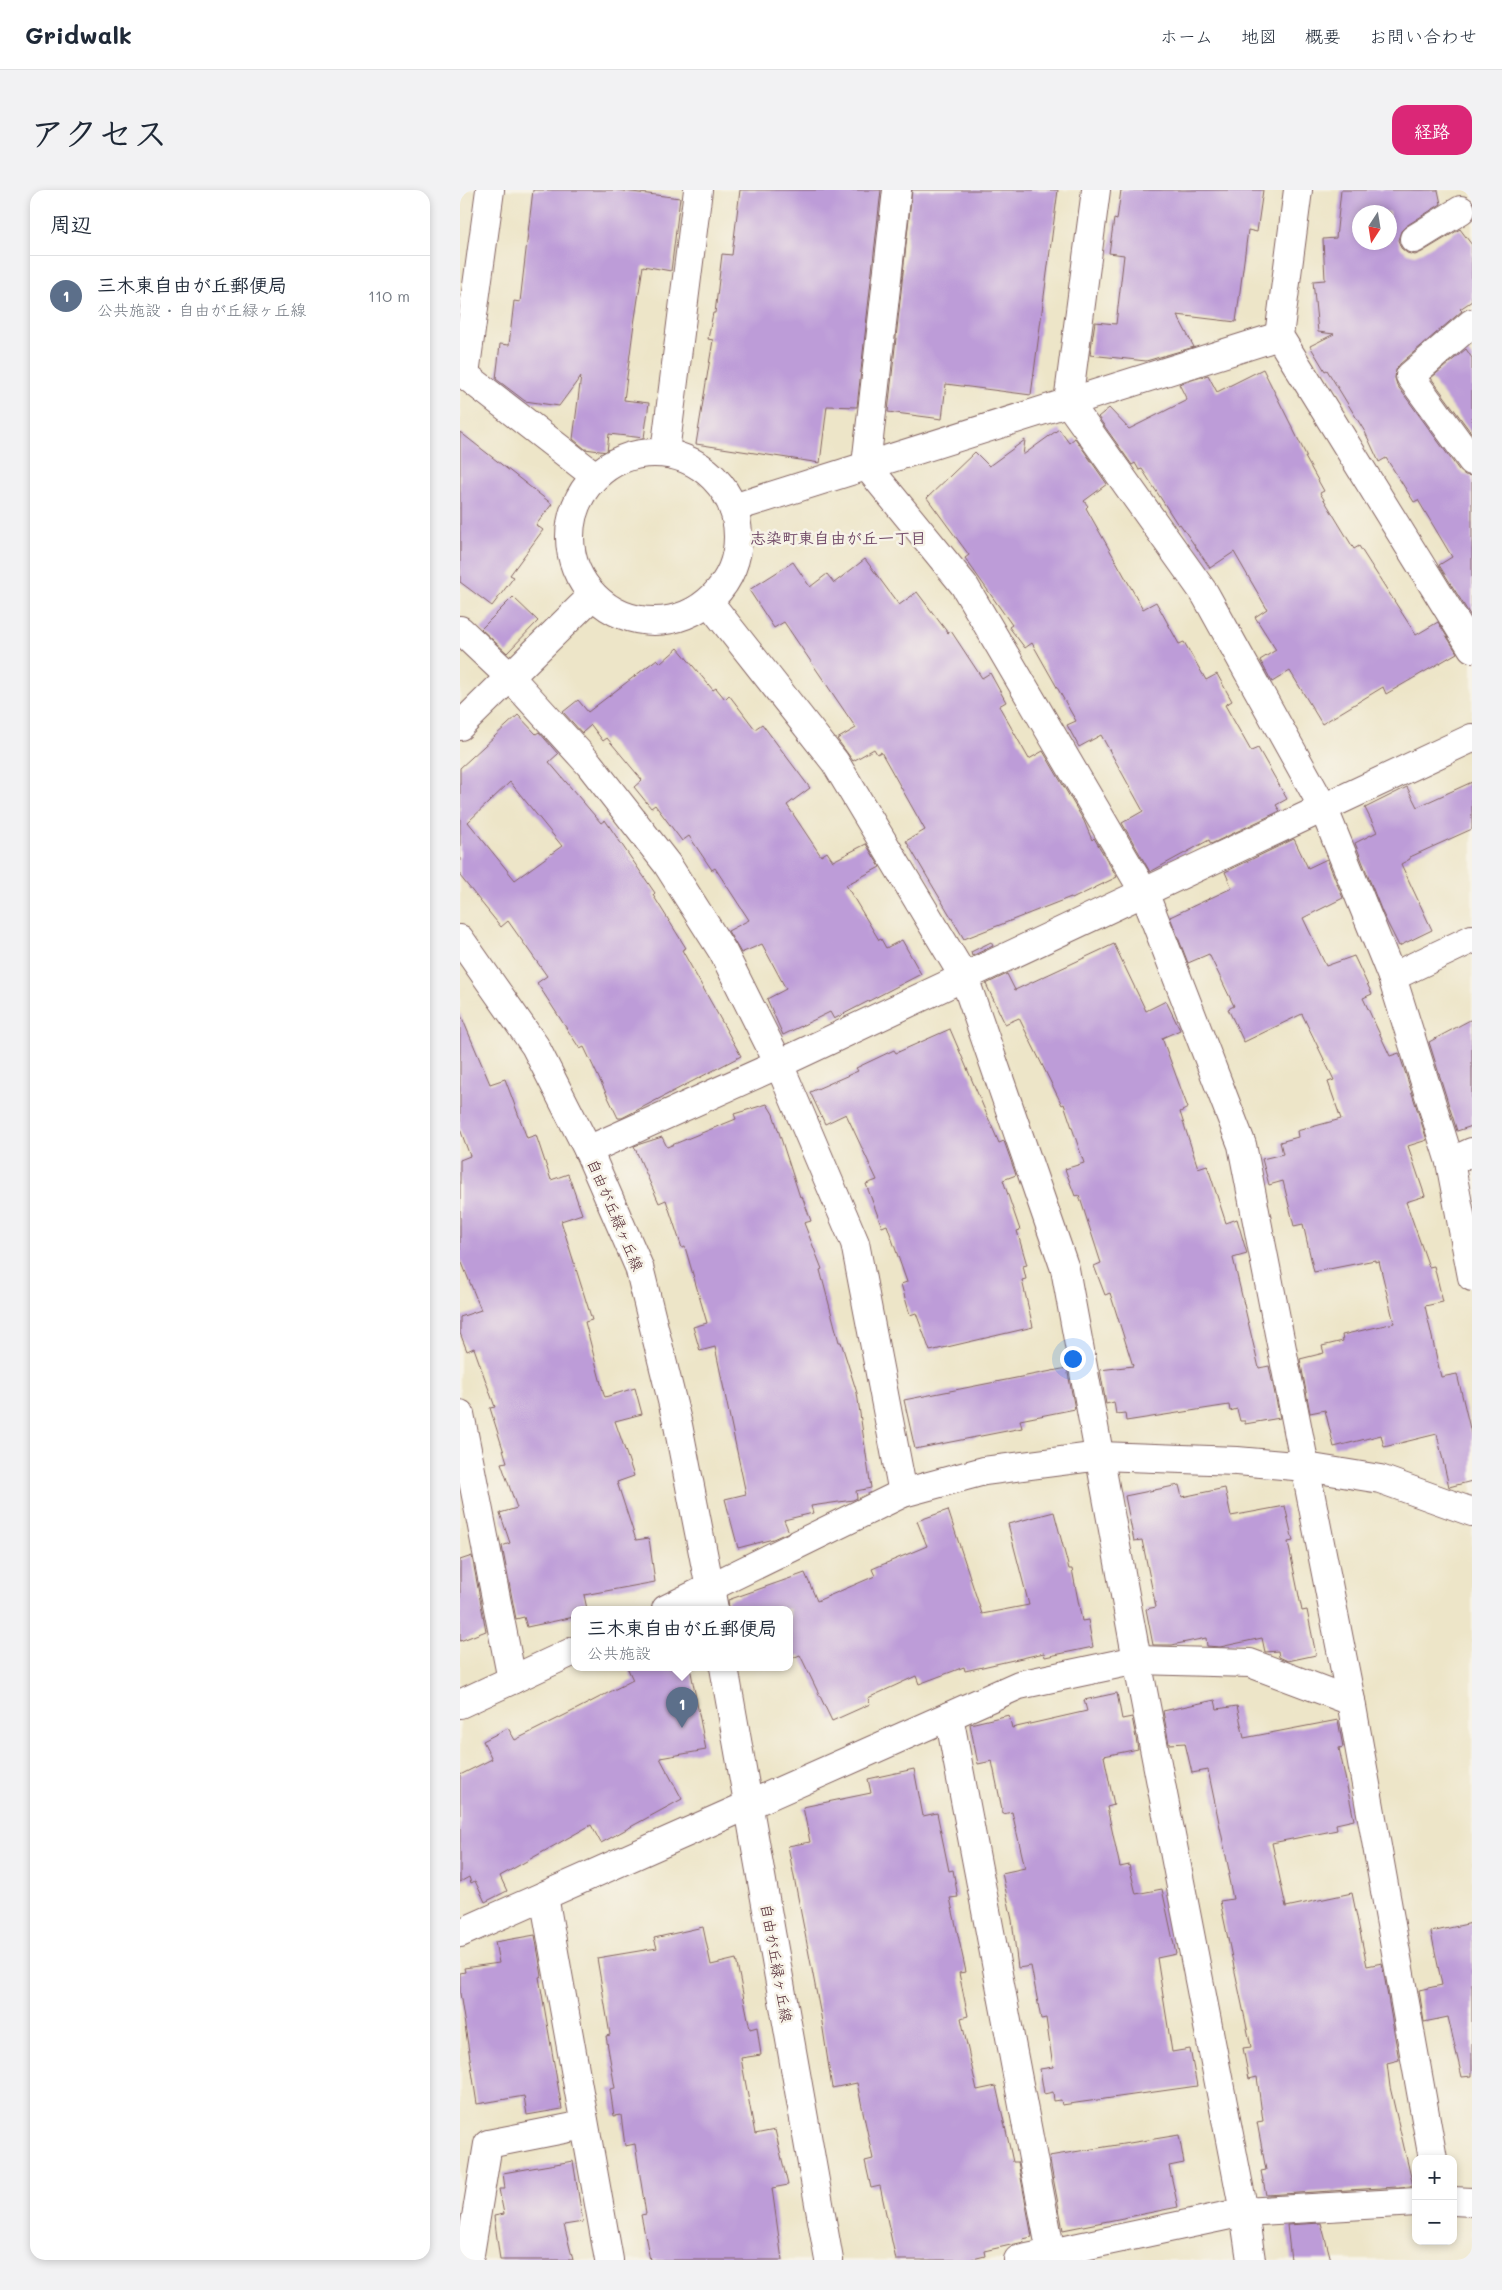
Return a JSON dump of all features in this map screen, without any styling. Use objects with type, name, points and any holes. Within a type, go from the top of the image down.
[{"type":"street","points":[[490,190],[462,373],[595,476]]},
{"type":"street","points":[[665,452],[698,190]]},
{"type":"street","points":[[898,190],[866,465],[964,585],[1144,892],[1242,1145],[1351,1701],[1432,2155]]},
{"type":"street","points":[[1096,190],[1068,402],[1205,594],[1324,807],[1461,1157],[1472,1277]]},
{"type":"street","points":[[1298,190],[1279,336],[1472,648]]},
{"type":"street","points":[[1414,239],[1464,208]]},
{"type":"street","points":[[1472,323],[1410,376],[1472,461]]},
{"type":"street","points":[[733,508],[1279,336]]},
{"type":"street","points":[[665,452],[692,461],[715,478],[733,508],[738,527],[737,555],[727,580],[709,602],[685,616],[658,622],[630,618],[604,606],[584,587],[572,561],[568,533],[574,506],[595,476],[611,463],[637,454],[665,452]]},
{"type":"street","points":[[460,726],[593,595]]},
{"type":"street","points":[[709,602],[835,762],[964,977],[1065,1269],[1137,1660],[1244,2212],[1251,2260]]},
{"type":"street","points":[[460,630],[510,677],[589,764],[667,864],[723,952],[779,1064],[856,1243],[903,1493]]},
{"type":"street","points":[[588,1150],[779,1064],[1472,738]]},
{"type":"street","name":"自由が丘緑ヶ丘線","points":[[460,939],[535,1046],[588,1150],[638,1267],[678,1425],[712,1599]]},
{"type":"street","points":[[1392,977],[1472,939]]},
{"type":"street","points":[[460,1414],[467,1482],[512,1680]]},
{"type":"street","points":[[680,1606],[712,1599],[858,1514],[903,1493],[984,1471],[1100,1456],[1237,1461],[1306,1467],[1380,1479],[1472,1512]]},
{"type":"street","points":[[460,1704],[571,1652]]},
{"type":"street","points":[[460,1933],[1020,1685],[1137,1660],[1250,1663],[1351,1701]]},
{"type":"street","name":"自由が丘緑ヶ丘線","points":[[725,1671],[829,2260]]},
{"type":"street","points":[[949,1716],[1051,2253]]},
{"type":"street","points":[[544,1896],[608,2260]]},
{"type":"street","points":[[469,2260],[488,2144],[584,2125]]},
{"type":"street","points":[[1457,2201],[1472,2202]]},
{"type":"street","points":[[1018,2260],[1244,2212],[1412,2202]]},
{"type":"building","points":[[533,190],[616,190],[680,198],[671,271],[643,266],[633,331],[624,400],[649,403],[644,438],[609,434],[607,452],[585,449],[573,439],[581,376],[559,406],[525,401],[496,379],[500,344],[509,345],[514,301],[520,302]]},
{"type":"building","points":[[740,190],[881,190],[857,407],[827,406],[820,463],[696,444],[713,340],[708,339],[713,313],[715,313],[722,254],[732,255]]},
{"type":"building","points":[[912,190],[1058,190],[1031,395],[946,384],[942,419],[888,412]]},
{"type":"building","points":[[1121,190],[1263,190],[1257,232],[1248,230],[1236,322],[1177,315],[1194,347],[1146,361],[1090,355],[1095,322],[1116,324],[1124,255],[1109,253],[1114,219],[1117,220]]},
{"type":"building","points":[[1341,190],[1438,190],[1441,204],[1401,231],[1398,240],[1401,248],[1407,253],[1415,255],[1460,229],[1472,245],[1472,301],[1460,309],[1462,311],[1400,364],[1396,370],[1395,378],[1397,385],[1459,470],[1465,475],[1472,476],[1472,618],[1439,565],[1452,557],[1418,500],[1414,502],[1386,458],[1379,462],[1365,432],[1310,346],[1334,334],[1318,332],[1313,281],[1325,280],[1323,239],[1336,238]]},
{"type":"building","points":[[1466,349],[1472,358],[1472,434],[1431,378]]},
{"type":"building","points":[[1263,369],[1307,457],[1305,457],[1324,491],[1320,493],[1354,549],[1359,546],[1416,635],[1438,622],[1457,653],[1386,694],[1383,687],[1322,724],[1290,671],[1272,682],[1260,660],[1276,650],[1255,617],[1267,609],[1234,552],[1210,568],[1180,524],[1178,525],[1142,469],[1139,470],[1135,463],[1132,465],[1098,417],[1109,408],[1129,429],[1187,400],[1179,384],[1208,375],[1217,392]]},
{"type":"building","points":[[1059,429],[1069,443],[1075,438],[1107,484],[1084,501],[1088,506],[1086,508],[1143,609],[1156,602],[1179,644],[1184,642],[1206,680],[1217,674],[1232,701],[1225,705],[1251,751],[1258,748],[1287,799],[1276,805],[1280,811],[1211,844],[1209,840],[1150,872],[1122,823],[1143,811],[1101,735],[1079,747],[1067,725],[1076,721],[1032,643],[1025,648],[1009,627],[1012,625],[965,558],[969,555],[927,498],[975,452],[989,466],[1025,440],[1023,455]]},
{"type":"building","points":[[460,432],[552,504],[536,525],[543,530],[510,575],[514,577],[492,606],[460,582]]},
{"type":"building","points":[[865,559],[899,605],[917,592],[948,633],[951,631],[982,678],[990,673],[1006,702],[999,706],[1029,759],[1043,751],[1084,821],[1092,840],[1094,838],[1117,877],[1072,899],[1071,897],[964,939],[906,841],[925,830],[881,752],[877,754],[874,749],[853,761],[837,739],[856,728],[784,622],[774,628],[749,590],[793,562],[810,587],[827,574],[834,583]]},
{"type":"building","points":[[513,597],[538,621],[507,653],[481,629]]},
{"type":"building","points":[[678,648],[713,690],[716,688],[725,699],[729,695],[755,729],[762,724],[810,788],[787,805],[821,856],[827,852],[833,861],[866,844],[880,867],[846,885],[879,940],[881,939],[886,948],[902,940],[921,974],[834,1019],[830,1012],[783,1035],[767,999],[786,989],[762,944],[741,953],[728,931],[749,920],[715,868],[712,870],[689,836],[682,841],[655,805],[651,808],[634,787],[642,780],[607,738],[603,741],[591,725],[582,733],[563,712],[578,700],[588,712],[657,659],[661,663]]},
{"type":"building","points":[[518,715],[536,734],[539,732],[558,754],[549,762],[601,823],[605,820],[655,893],[653,895],[686,948],[682,950],[741,1056],[622,1118],[618,1118],[584,1047],[580,1049],[537,983],[547,976],[508,921],[501,927],[460,876],[460,768]],"holes":[[[510,782],[562,846],[515,880],[468,822]]]},
{"type":"building","points":[[1472,782],[1472,829],[1410,857],[1410,859],[1401,864],[1432,930],[1399,946],[1382,912],[1355,843],[1377,832],[1365,808],[1407,787],[1417,807]]},
{"type":"building","points":[[1294,839],[1308,868],[1327,859],[1343,898],[1303,918],[1326,966],[1354,956],[1372,994],[1363,998],[1390,1056],[1399,1053],[1427,1140],[1408,1146],[1425,1196],[1406,1202],[1429,1267],[1434,1266],[1443,1302],[1425,1306],[1441,1377],[1457,1374],[1472,1437],[1472,1481],[1449,1487],[1437,1434],[1384,1447],[1381,1435],[1334,1447],[1325,1410],[1310,1413],[1300,1359],[1324,1353],[1322,1346],[1343,1341],[1342,1335],[1394,1323],[1379,1261],[1375,1262],[1375,1260],[1314,1272],[1303,1224],[1294,1226],[1283,1181],[1269,1185],[1262,1159],[1283,1154],[1280,1142],[1298,1137],[1297,1131],[1341,1119],[1328,1082],[1334,1080],[1302,1014],[1244,1042],[1228,1009],[1234,1006],[1209,954],[1188,963],[1170,917],[1232,888],[1225,872]]},
{"type":"building","points":[[991,942],[993,946],[972,956],[971,952]]},
{"type":"building","points":[[1114,944],[1146,1011],[1166,1001],[1180,1030],[1162,1038],[1188,1108],[1180,1112],[1198,1168],[1207,1165],[1226,1223],[1237,1219],[1247,1254],[1233,1258],[1259,1368],[1269,1366],[1280,1418],[1245,1424],[1245,1421],[1240,1421],[1237,1409],[1230,1411],[1229,1405],[1126,1421],[1125,1413],[1116,1414],[1114,1402],[1106,1404],[1100,1370],[1133,1366],[1110,1293],[1105,1295],[1094,1266],[1101,1263],[1079,1195],[1075,1196],[1065,1169],[1084,1163],[1064,1104],[1062,1105],[1019,1018],[1005,1024],[986,984],[1007,974],[1015,990]]},
{"type":"building","points":[[460,1013],[490,1084],[505,1079],[527,1138],[536,1135],[551,1180],[568,1174],[582,1214],[561,1221],[592,1320],[585,1322],[604,1395],[605,1397],[635,1388],[642,1414],[615,1421],[634,1476],[617,1482],[636,1540],[649,1538],[655,1582],[584,1595],[586,1606],[571,1606],[571,1618],[527,1627],[524,1617],[516,1619],[502,1546],[510,1543],[500,1513],[517,1508],[501,1463],[507,1462],[490,1408],[495,1407],[474,1348],[467,1351],[460,1333],[460,1317],[481,1310],[460,1258],[460,1160],[470,1156],[460,1129]]},
{"type":"building","points":[[1472,1019],[1472,1126],[1457,1131],[1429,1042]]},
{"type":"building","points":[[950,1029],[999,1143],[1004,1141],[1016,1175],[1003,1180],[1020,1230],[1017,1231],[1027,1265],[1023,1266],[1026,1279],[1022,1280],[1033,1327],[930,1351],[916,1313],[910,1315],[901,1284],[907,1282],[887,1225],[882,1227],[866,1184],[877,1180],[846,1114],[825,1124],[810,1092],[858,1071],[856,1068],[894,1050],[896,1053]]},
{"type":"building","points":[[767,1104],[773,1114],[800,1197],[802,1196],[811,1221],[804,1223],[822,1269],[820,1270],[839,1342],[841,1342],[857,1393],[871,1488],[856,1491],[857,1498],[853,1500],[811,1506],[813,1513],[784,1520],[789,1532],[773,1539],[738,1548],[725,1499],[746,1494],[715,1347],[700,1351],[693,1327],[707,1323],[685,1247],[682,1248],[666,1200],[659,1203],[634,1146],[662,1137],[667,1147],[736,1119],[734,1114]]},
{"type":"building","points":[[1067,1368],[1075,1409],[1020,1420],[1022,1428],[915,1449],[904,1400]]},
{"type":"building","points":[[1179,1485],[1182,1497],[1225,1488],[1231,1516],[1285,1506],[1293,1541],[1288,1542],[1302,1611],[1307,1610],[1316,1655],[1288,1661],[1279,1657],[1278,1651],[1265,1652],[1262,1638],[1220,1647],[1207,1646],[1206,1638],[1172,1645],[1153,1645],[1146,1609],[1156,1607],[1142,1540],[1134,1541],[1125,1496]]},
{"type":"building","points":[[948,1510],[982,1614],[1029,1605],[1008,1524],[1054,1512],[1069,1569],[1072,1569],[1082,1621],[1088,1620],[1093,1647],[1045,1657],[1044,1653],[965,1671],[964,1667],[919,1684],[916,1676],[868,1698],[870,1704],[832,1721],[800,1655],[793,1658],[793,1606],[729,1606],[728,1600],[805,1573],[817,1601],[875,1576],[872,1569],[927,1546],[917,1521]]},
{"type":"building","points":[[472,1556],[486,1631],[460,1641],[460,1560]]},
{"type":"building","points":[[629,1671],[691,1671],[706,1750],[660,1758],[682,1799],[601,1843],[591,1825],[500,1876],[507,1891],[485,1902],[475,1881],[471,1883],[469,1877],[460,1882],[460,1775],[492,1759],[483,1741],[508,1728],[515,1740],[633,1680]]},
{"type":"building","points":[[1117,1693],[1122,1719],[1132,1717],[1138,1749],[1104,1756],[1114,1805],[1107,1807],[1120,1867],[1129,1865],[1136,1894],[1162,1889],[1176,1954],[1157,1958],[1172,2052],[1190,2049],[1197,2086],[1062,2105],[1061,2100],[1054,2101],[1053,2092],[1044,2094],[1040,2069],[1053,2067],[1046,2018],[1041,2019],[1031,1966],[1018,1968],[1012,1920],[1002,1873],[1025,1868],[1012,1812],[1003,1814],[992,1761],[978,1764],[970,1724],[1009,1715],[1012,1728],[1087,1711],[1084,1700]]},
{"type":"building","points":[[1215,1700],[1217,1709],[1237,1706],[1244,1738],[1338,1720],[1343,1747],[1339,1748],[1354,1820],[1336,1824],[1337,1830],[1272,1843],[1286,1907],[1352,1893],[1367,1966],[1382,1963],[1399,2060],[1387,2063],[1390,2087],[1412,2186],[1266,2195],[1261,2171],[1266,2170],[1257,2122],[1263,2121],[1257,2077],[1249,2079],[1243,2048],[1251,2047],[1220,1901],[1233,1899],[1228,1875],[1230,1875],[1208,1770],[1192,1773],[1185,1743],[1169,1744],[1163,1711]]},
{"type":"building","points":[[914,1769],[923,1816],[937,1813],[949,1871],[953,1870],[958,1897],[950,1898],[966,1972],[959,1973],[968,2016],[961,2018],[977,2090],[996,2086],[1013,2162],[1018,2162],[1032,2237],[1023,2239],[1024,2242],[984,2251],[985,2256],[969,2260],[896,2260],[880,2186],[871,2188],[865,2161],[873,2159],[857,2083],[832,2088],[821,2016],[788,1846],[810,1842],[803,1807],[871,1793],[868,1779]]},
{"type":"building","points":[[1472,1923],[1472,2076],[1462,2077],[1448,2017],[1424,2022],[1419,1990],[1442,1985],[1431,1932]]},
{"type":"building","points":[[703,1927],[711,1965],[736,1959],[750,2029],[757,2027],[761,2055],[741,2058],[755,2134],[775,2130],[788,2185],[772,2188],[782,2260],[650,2260],[641,2215],[646,2214],[635,2144],[625,2146],[621,2115],[614,2116],[610,2089],[615,2088],[606,2036],[610,2035],[597,1958],[657,1948],[654,1938]]},
{"type":"building","points":[[535,1935],[542,1976],[539,1977],[562,2109],[527,2115],[524,2096],[477,2104],[460,1993],[460,1973],[465,1972],[464,1968],[499,1963],[495,1942]]},
{"type":"building","points":[[1179,2135],[1184,2163],[1169,2166],[1178,2207],[1063,2230],[1049,2156]]},
{"type":"building","points":[[573,2161],[583,2222],[564,2225],[573,2260],[500,2260],[494,2216],[504,2214],[499,2189],[505,2189],[503,2173]]},
{"type":"building","points":[[1321,2223],[1331,2260],[1291,2260],[1287,2225]]},
{"type":"place","name":"三木東自由が丘郵便局","points":[[682,1728]]},
{"type":"district","name":"志染町東自由が丘一丁目","points":[[838,538]]}]
